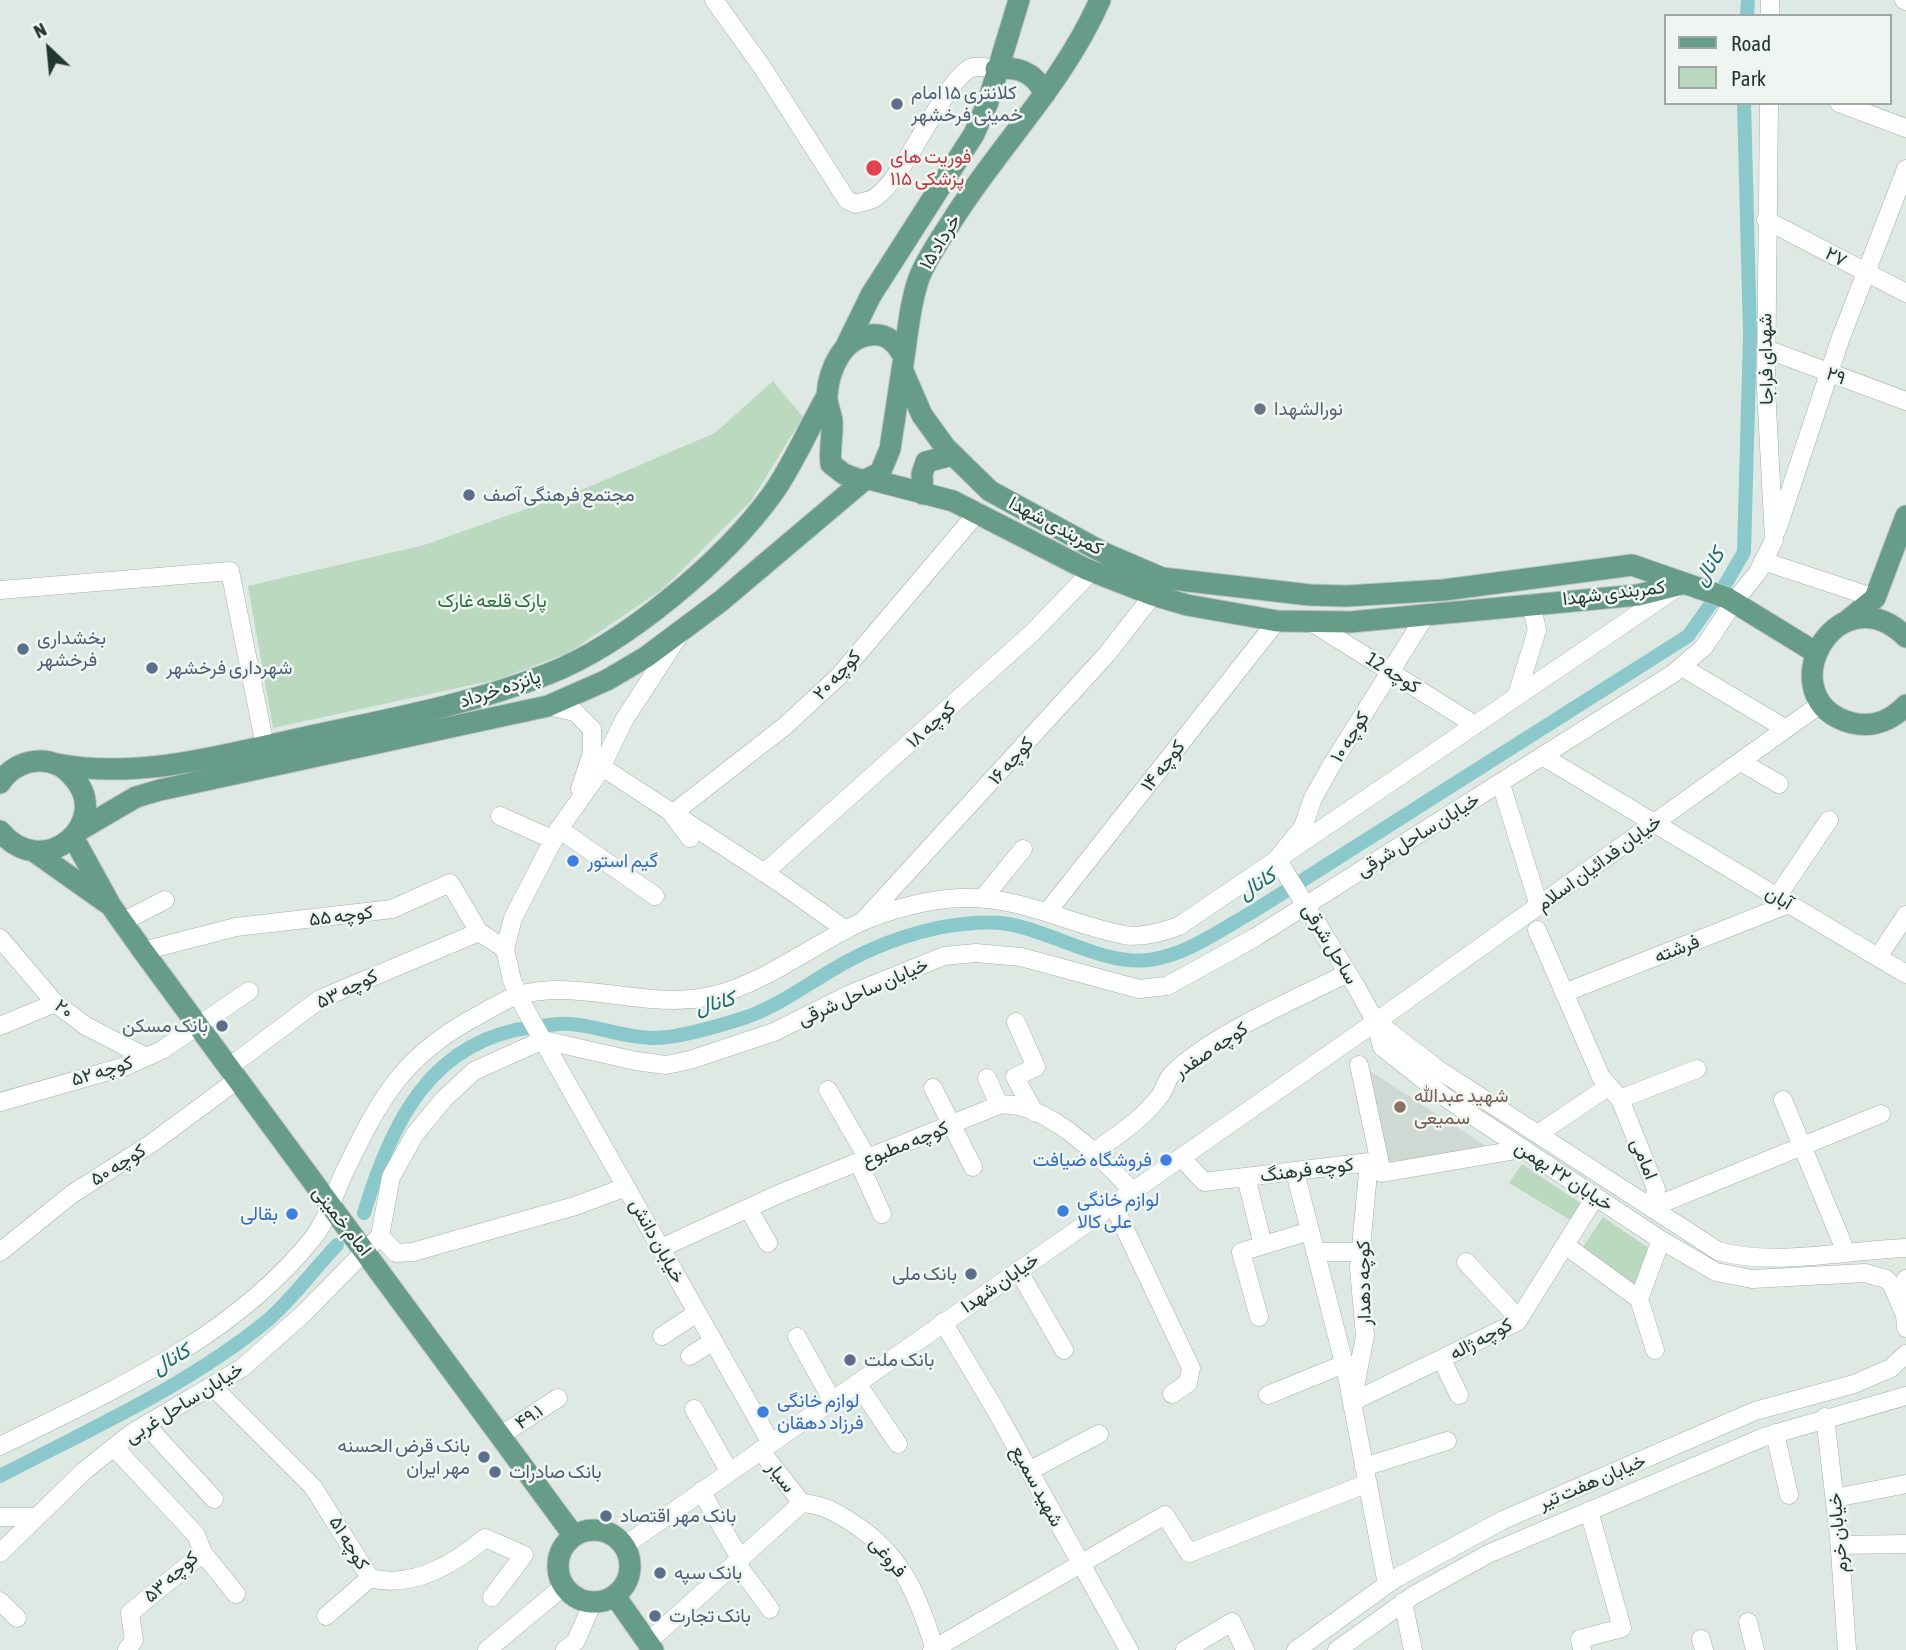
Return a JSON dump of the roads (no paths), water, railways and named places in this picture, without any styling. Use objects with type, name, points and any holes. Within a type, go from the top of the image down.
[{"type":"main road","name":"۱۵ خرداد","points":[[827,396],[839,357],[871,295],[974,134],[988,102],[1019,0]]},
{"type":"main road","name":"۱۵ خرداد","points":[[866,480],[880,473],[890,449],[919,277],[933,250],[988,166],[1073,55],[1100,0]]},
{"type":"main road","points":[[996,69],[1020,69],[1031,75],[1045,94]]},
{"type":"main road","points":[[847,344],[862,337],[881,335],[899,346],[903,363]]},
{"type":"main road","name":"کمربندی شهدا","points":[[903,363],[922,415],[952,455],[990,491],[1106,554],[1162,578],[1310,595],[1347,596],[1444,590],[1632,565],[1688,586]]},
{"type":"main road","name":"کمربندی شهدا","points":[[827,396],[832,422],[829,448],[831,464],[844,474],[953,501],[1092,571],[1153,596],[1187,605],[1277,621],[1350,622],[1638,594],[1688,586]]},
{"type":"main road","name":"پانزده خرداد","points":[[1,780],[29,762],[115,770],[183,764],[451,705],[550,673],[597,649],[656,609],[735,537],[773,492],[827,396]]},
{"type":"main road","points":[[923,494],[922,474],[926,462],[952,455]]},
{"type":"main road","name":"پانزده خرداد","points":[[34,852],[62,846],[76,834],[136,797],[548,706],[607,680],[646,657],[721,601],[866,480]]},
{"type":"main road","points":[[1906,516],[1875,598],[1846,622],[1831,630],[1815,652],[1812,678],[1822,703],[1838,717],[1858,724],[1887,720],[1906,705]]},
{"type":"main road","points":[[1688,586],[1730,600],[1815,652]]},
{"type":"main road","points":[[1906,612],[1906,627]]},
{"type":"main road","points":[[1846,622],[1863,618],[1880,620],[1896,628],[1906,638]]},
{"type":"main road","points":[[57,764],[77,781],[83,793],[85,806],[76,834]]},
{"type":"main road","name":"امام خمینی","points":[[76,834],[117,914],[142,951],[334,1211],[368,1242],[500,1436],[574,1536]]},
{"type":"main road","name":"امام خمینی","points":[[3,838],[34,852],[117,914]]},
{"type":"main road","points":[[596,1530],[607,1532],[624,1546],[629,1556],[628,1578],[615,1596],[593,1602],[582,1600],[564,1586],[558,1565],[560,1554],[574,1536],[596,1530]]},
{"type":"main road","points":[[615,1596],[650,1646]]},
{"type":"street","points":[[714,0],[762,67],[847,200],[856,204],[875,198],[888,186],[914,150],[957,76],[973,66],[996,69]]},
{"type":"street","name":"شهدای فراجا","points":[[1769,105],[1766,349],[1774,540]]},
{"type":"street","points":[[1844,105],[1906,128]]},
{"type":"street","points":[[1730,600],[1763,561],[1774,540],[1865,272],[1906,169]]},
{"type":"street","name":"۲۷","points":[[1766,220],[1906,293]]},
{"type":"street","name":"۲۹","points":[[1766,349],[1906,401]]},
{"type":"street","name":"کوچه ۲۰","points":[[672,814],[785,726],[839,676],[978,512]]},
{"type":"street","points":[[1763,561],[1875,598]]},
{"type":"street","points":[[0,590],[230,570],[265,746]]},
{"type":"street","name":"کوچه ۱۸","points":[[764,873],[1032,633],[1092,571]]},
{"type":"street","points":[[0,1446],[105,1394],[246,1308],[310,1241],[334,1211],[374,1110],[399,1074],[443,1034],[522,1001],[561,991],[644,1000],[712,996],[754,982],[862,922],[955,898],[983,898],[1021,903],[1126,936],[1154,934],[1179,926],[1280,864],[1517,695],[1688,586]]},
{"type":"street","name":"کوچه ۱۶","points":[[862,922],[1098,665],[1153,596]]},
{"type":"street","name":"خیابان ساحل شرقی","points":[[543,1040],[594,1053],[666,1065],[774,1032],[908,968],[944,956],[976,953],[1021,957],[1139,989],[1167,986],[1210,964],[1304,901],[1501,784],[1646,693],[1704,647],[1730,600]]},
{"type":"street","points":[[1517,695],[1537,630],[1531,603]]},
{"type":"street","name":"کوچه ۱۰","points":[[1280,864],[1303,827],[1313,798],[1329,770],[1426,615]]},
{"type":"street","name":"کوچه ۱۴","points":[[1048,911],[1277,621]]},
{"type":"street","name":"کوچه 12","points":[[1311,622],[1475,725]]},
{"type":"street","points":[[505,949],[513,918],[556,835],[602,767],[649,678],[686,626]]},
{"type":"street","points":[[1682,667],[1786,729]]},
{"type":"street","name":"خیابان فدائیان اسلام","points":[[1375,1021],[1822,703]]},
{"type":"street","points":[[548,706],[575,712],[592,729],[592,753],[573,808]]},
{"type":"street","name":"آبان","points":[[1544,757],[1906,974]]},
{"type":"street","points":[[1741,762],[1779,784]]},
{"type":"street","points":[[602,767],[846,930]]},
{"type":"street","points":[[1501,784],[1539,906]]},
{"type":"street","points":[[672,814],[690,838]]},
{"type":"street","points":[[500,816],[556,835],[655,896]]},
{"type":"street","points":[[1783,901],[1829,820]]},
{"type":"street","points":[[983,898],[1023,849]]},
{"type":"street","name":"ساحل شرقی","points":[[1280,864],[1375,1021]]},
{"type":"street","name":"کوچه ۵۵","points":[[142,951],[236,927],[392,909],[450,883],[479,932],[505,949]]},
{"type":"street","points":[[117,914],[165,900]]},
{"type":"street","name":"فرشته","points":[[1564,993],[1783,901]]},
{"type":"street","points":[[1878,957],[1906,915]]},
{"type":"street","name":"امامی","points":[[1537,930],[1601,1076],[1614,1093],[1657,1189],[1653,1207]]},
{"type":"street","name":"کوچه ۵۳","points":[[232,1074],[320,999],[479,932]]},
{"type":"street","name":"۲۰","points":[[0,938],[55,1003],[86,1026],[146,1057]]},
{"type":"street","name":"خیابان دانش","points":[[505,949],[522,1001],[713,1341],[765,1446]]},
{"type":"street","name":"کوچه صفدر","points":[[1094,1152],[1136,1120],[1160,1097],[1171,1075],[1191,1059],[1269,1012],[1348,973]]},
{"type":"street","name":"کوچه ۵۲","points":[[0,1102],[94,1076],[146,1057],[198,1027],[249,991]]},
{"type":"street","points":[[0,1026],[55,1003]]},
{"type":"street","name":"خیابان ۲۲ بهمن","points":[[1375,1021],[1439,1070],[1718,1251],[1736,1256],[1906,1248]]},
{"type":"street","name":"خیابان ۲۲ بهمن","points":[[1375,1021],[1382,1047],[1449,1100],[1661,1240],[1716,1272],[1752,1279],[1865,1273],[1886,1279],[1905,1320]]},
{"type":"street","name":"خیابان شهدا","points":[[624,1546],[1375,1021]]},
{"type":"street","points":[[1016,1022],[1036,1067],[1015,1077],[1034,1112]]},
{"type":"street","points":[[543,1040],[474,1071],[444,1099],[415,1134],[391,1177],[368,1242],[396,1253],[413,1252],[562,1209],[626,1187]]},
{"type":"street","name":"کوچه دهدار","points":[[1352,1402],[1365,1336],[1361,1252],[1376,1167],[1359,1065]]},
{"type":"street","points":[[1538,1134],[1614,1093],[1697,1069]]},
{"type":"street","name":"کوچه ۵۰","points":[[2,1244],[72,1194],[152,1143],[232,1074]]},
{"type":"street","points":[[987,1078],[999,1105],[1011,1103],[1055,1123],[1094,1152],[1132,1191]]},
{"type":"street","points":[[933,1088],[973,1167]]},
{"type":"street","points":[[828,1090],[863,1161],[882,1214]]},
{"type":"street","points":[[1783,1100],[1846,1252]]},
{"type":"street","name":"کوچه مطبوع","points":[[661,1248],[748,1208],[999,1105]]},
{"type":"street","name":"امامی","points":[[1653,1207],[1881,1114]]},
{"type":"street","name":"کوچه فرهنگ","points":[[1181,1157],[1204,1182],[1376,1167],[1522,1149]]},
{"type":"street","name":"کوچه دهدار","points":[[1295,1172],[1344,1364],[1387,1584]]},
{"type":"street","points":[[1246,1177],[1263,1245]]},
{"type":"street","name":"کوچه ژاله","points":[[1352,1402],[1442,1360],[1519,1319],[1595,1197]]},
{"type":"street","points":[[1113,1204],[1191,1368],[1188,1383],[1172,1394]]},
{"type":"street","points":[[748,1208],[768,1242]]},
{"type":"street","points":[[1259,1317],[1241,1252],[1310,1231]]},
{"type":"street","points":[[1639,1299],[1661,1240]]},
{"type":"street","name":"خیابان ساحل غربی","points":[[0,1553],[84,1471],[114,1447],[242,1368],[302,1315],[368,1242]]},
{"type":"street","points":[[1565,1245],[1639,1299],[1655,1350]]},
{"type":"street","points":[[1315,1252],[1361,1252]]},
{"type":"street","points":[[1466,1262],[1519,1319]]},
{"type":"street","points":[[1018,1270],[1064,1350]]},
{"type":"street","points":[[1905,1320],[1906,1279]]},
{"type":"street","points":[[662,1336],[697,1313]]},
{"type":"street","name":"شهید سمیع","points":[[943,1322],[1129,1650]]},
{"type":"street","points":[[797,1337],[832,1400]]},
{"type":"street","points":[[691,1356],[713,1341]]},
{"type":"street","name":"خیابان هفت تیر","points":[[1296,1650],[1387,1584],[1503,1520],[1755,1411],[1854,1384],[1891,1368],[1906,1354]]},
{"type":"street","points":[[1442,1360],[1459,1395]]},
{"type":"street","points":[[1268,1395],[1344,1364]]},
{"type":"street","points":[[857,1382],[898,1444]]},
{"type":"street","name":"کوچه ۵۱","points":[[212,1386],[313,1487],[370,1578],[386,1582],[442,1570],[485,1538],[524,1555],[492,1597]]},
{"type":"street","name":"خیابان هفت تیر","points":[[1337,1650],[1403,1602],[1488,1554],[1775,1433],[1906,1395]]},
{"type":"street","name":"۴۹.۱","points":[[500,1436],[558,1398]]},
{"type":"street","points":[[694,1409],[729,1471]]},
{"type":"street","name":"خیابان خرم","points":[[1825,1417],[1835,1498],[1847,1650]]},
{"type":"street","points":[[146,1425],[214,1499]]},
{"type":"street","points":[[1775,1433],[1789,1495]]},
{"type":"street","points":[[1029,1471],[1099,1434]]},
{"type":"street","points":[[934,1650],[1165,1515],[1189,1553],[1447,1441]]},
{"type":"street","name":"سیار","points":[[765,1446],[802,1503]]},
{"type":"street","name":"کوچه ۵۳","points":[[114,1447],[196,1535],[203,1553],[131,1613],[134,1640],[127,1650]]},
{"type":"street","points":[[1835,1498],[1906,1484]]},
{"type":"street","points":[[701,1491],[739,1562],[770,1609]]},
{"type":"street","points":[[650,1646],[802,1503]]},
{"type":"street","name":"فروغی","points":[[802,1503],[825,1505],[877,1538],[904,1572],[923,1612],[934,1650]]},
{"type":"street","points":[[1582,1650],[1580,1639],[1622,1628],[1589,1511]]},
{"type":"street","points":[[0,1517],[37,1517]]},
{"type":"street","points":[[1839,1545],[1906,1544]]},
{"type":"street","points":[[203,1553],[236,1594]]},
{"type":"street","points":[[326,1616],[370,1578]]},
{"type":"street","points":[[487,1650],[564,1586]]},
{"type":"street","points":[[0,1601],[17,1618]]},
{"type":"street","points":[[573,1647],[593,1602]]},
{"type":"street","points":[[1403,1602],[1413,1650]]},
{"type":"street","points":[[1185,1650],[1232,1622],[1245,1650]]},
{"type":"street","points":[[1748,1622],[1755,1650]]},
{"type":"waterway","name":"کانال","points":[[1747,14],[1748,0]]},
{"type":"waterway","name":"کانال","points":[[364,1213],[387,1148],[402,1118],[420,1091],[442,1067],[468,1048],[498,1035],[565,1024],[654,1038],[701,1030],[760,1012],[875,948],[920,932],[950,926],[973,923],[1019,926],[1094,952],[1131,960],[1149,960],[1177,953],[1254,911],[1688,636],[1726,583],[1744,552],[1750,335],[1744,105]]},
{"type":"waterway","name":"کانال","points":[[0,1476],[138,1405],[205,1365],[268,1320],[337,1245]]},
{"type":"place","name":"کلانتری ۱۵ امام خمینی فرخشهر","points":[[897,104]]},
{"type":"place","name":"فوریت های پزشکی ۱۱۵","points":[[874,168]]},
{"type":"place","name":"نورالشهدا","points":[[1260,409]]},
{"type":"place","name":"مجتمع فرهنگی آصف","points":[[469,495]]},
{"type":"place","name":"بخشداری فرخشهر","points":[[23,649]]},
{"type":"place","name":"شهرداری فرخشهر","points":[[152,668]]},
{"type":"place","name":"گیم استور","points":[[573,861]]},
{"type":"place","name":"بانک مسکن","points":[[222,1026]]},
{"type":"place","name":"شهید عبدالله سمیعی","points":[[1400,1107]]},
{"type":"place","name":"فروشگاه ضیافت","points":[[1166,1160]]},
{"type":"place","name":"لوازم خانگی علی کالا","points":[[1063,1211]]},
{"type":"place","name":"بقالی","points":[[292,1214]]},
{"type":"place","name":"بانک ملی","points":[[971,1274]]},
{"type":"place","name":"بانک ملت","points":[[850,1360]]},
{"type":"place","name":"لوازم خانگی فرزاد دهقان","points":[[763,1412]]},
{"type":"place","name":"بانک قرض الحسنه مهر ایران","points":[[484,1457]]},
{"type":"place","name":"بانک صادرات","points":[[495,1472]]},
{"type":"place","name":"بانک مهر اقتصاد","points":[[606,1516]]},
{"type":"place","name":"بانک سپه","points":[[660,1573]]},
{"type":"place","name":"بانک تجارت","points":[[655,1616]]},
{"type":"park label","name":"پارک قلعه غارک","points":[[492,601]]}]
